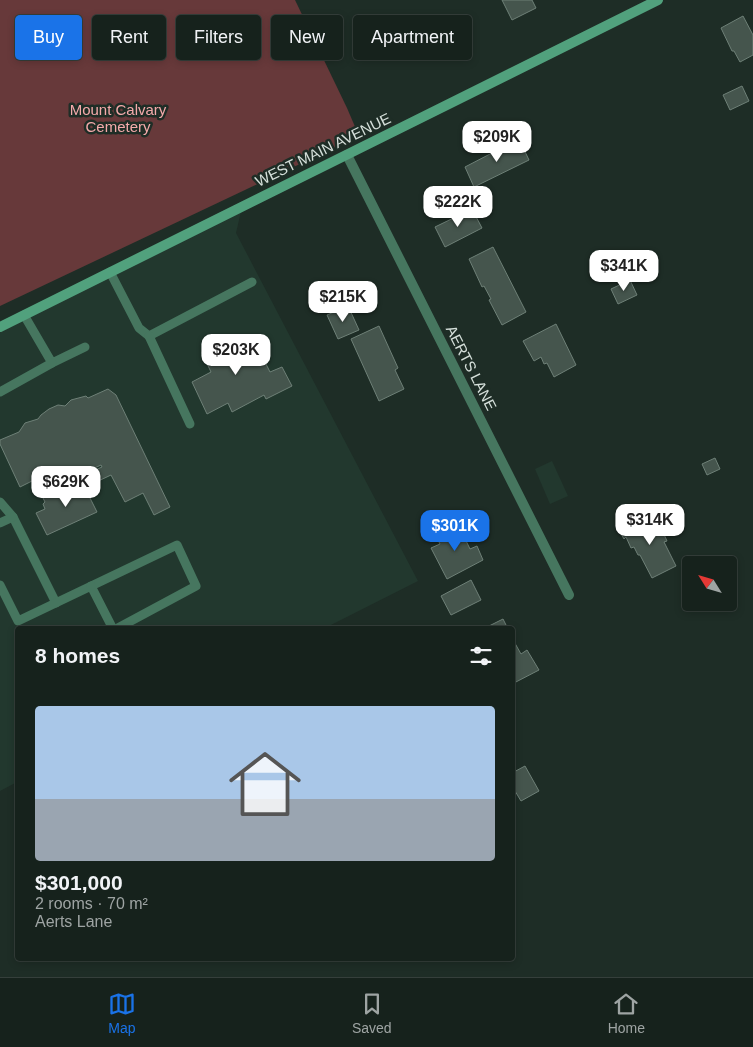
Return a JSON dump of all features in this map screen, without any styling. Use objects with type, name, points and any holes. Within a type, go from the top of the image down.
[{"type":"main road","name":"WEST MAIN AVENUE","points":[[0,327],[658,0]]},
{"type":"street","name":"AERTS LANE","points":[[347,155],[568,595]]},
{"type":"lane","points":[[110,272],[139,328],[149,336],[190,424]]},
{"type":"lane","points":[[149,336],[252,282]]},
{"type":"lane","points":[[24,315],[52,363]]},
{"type":"lane","points":[[0,392],[52,363],[85,348]]},
{"type":"lane","points":[[0,502],[13,517],[56,603]]},
{"type":"lane","points":[[0,523],[13,517]]},
{"type":"lane","points":[[0,585],[18,621],[177,545],[196,586],[120,626]]},
{"type":"lane","points":[[91,586],[112,626]]},
{"type":"shaded area","points":[[242,207],[236,233],[418,581],[329,626],[15,626],[15,783],[0,791],[0,327]]},
{"type":"shaded area","points":[[552,461],[568,496],[550,504],[535,469]]},
{"type":"green space","name":"Mount Calvary Cemetery","points":[[0,0],[295,0],[302,15],[271,15],[271,60],[324,60],[359,136],[0,306]]},
{"type":"building","points":[[502,0],[532,0],[536,8],[512,20]]},
{"type":"building","points":[[743,16],[753,35],[753,55],[740,62],[734,51],[732,51],[721,28]]},
{"type":"building","points":[[742,86],[749,101],[730,110],[723,95]]},
{"type":"building","points":[[519,139],[529,160],[474,187],[465,167]]},
{"type":"building","points":[[472,209],[482,228],[445,247],[435,227]]},
{"type":"building","points":[[493,247],[526,312],[502,325],[489,300],[491,299],[484,286],[482,287],[469,259]]},
{"type":"building","points":[[630,280],[637,295],[618,304],[611,289]]},
{"type":"building","points":[[349,308],[359,330],[338,339],[327,315]]},
{"type":"building","points":[[556,324],[576,365],[554,377],[547,363],[544,364],[541,357],[534,361],[523,341]]},
{"type":"building","points":[[379,326],[398,368],[395,370],[404,389],[379,401],[351,339]]},
{"type":"building","points":[[217,337],[226,342],[239,337],[246,351],[257,346],[270,372],[282,367],[292,386],[266,399],[264,395],[232,412],[228,403],[207,414],[192,382],[211,372],[202,353],[205,342]]},
{"type":"building","points":[[108,389],[116,395],[170,507],[154,515],[143,493],[125,502],[111,475],[94,483],[89,473],[102,467],[101,465],[64,482],[65,484],[42,495],[34,480],[20,487],[0,444],[0,440],[19,432],[25,423],[38,419],[49,409],[58,405],[65,406],[71,400],[86,396],[88,398]]},
{"type":"building","points":[[715,458],[720,469],[707,475],[702,464]]},
{"type":"building","points":[[81,480],[97,512],[47,535],[36,513],[45,509],[43,498]]},
{"type":"building","points":[[652,516],[660,531],[662,530],[667,541],[664,542],[676,566],[652,578],[640,555],[638,555],[634,547],[631,548],[626,537],[624,539],[620,532]]},
{"type":"building","points":[[458,524],[470,549],[477,546],[483,560],[447,579],[431,548],[440,544],[436,536]]},
{"type":"building","points":[[471,580],[481,600],[451,615],[441,596]]},
{"type":"building","points":[[503,619],[506,626],[489,626]]},
{"type":"building","points":[[515,643],[521,654],[527,650],[539,670],[515,682]]},
{"type":"building","points":[[525,766],[539,791],[521,801],[515,791],[515,771]]}]
